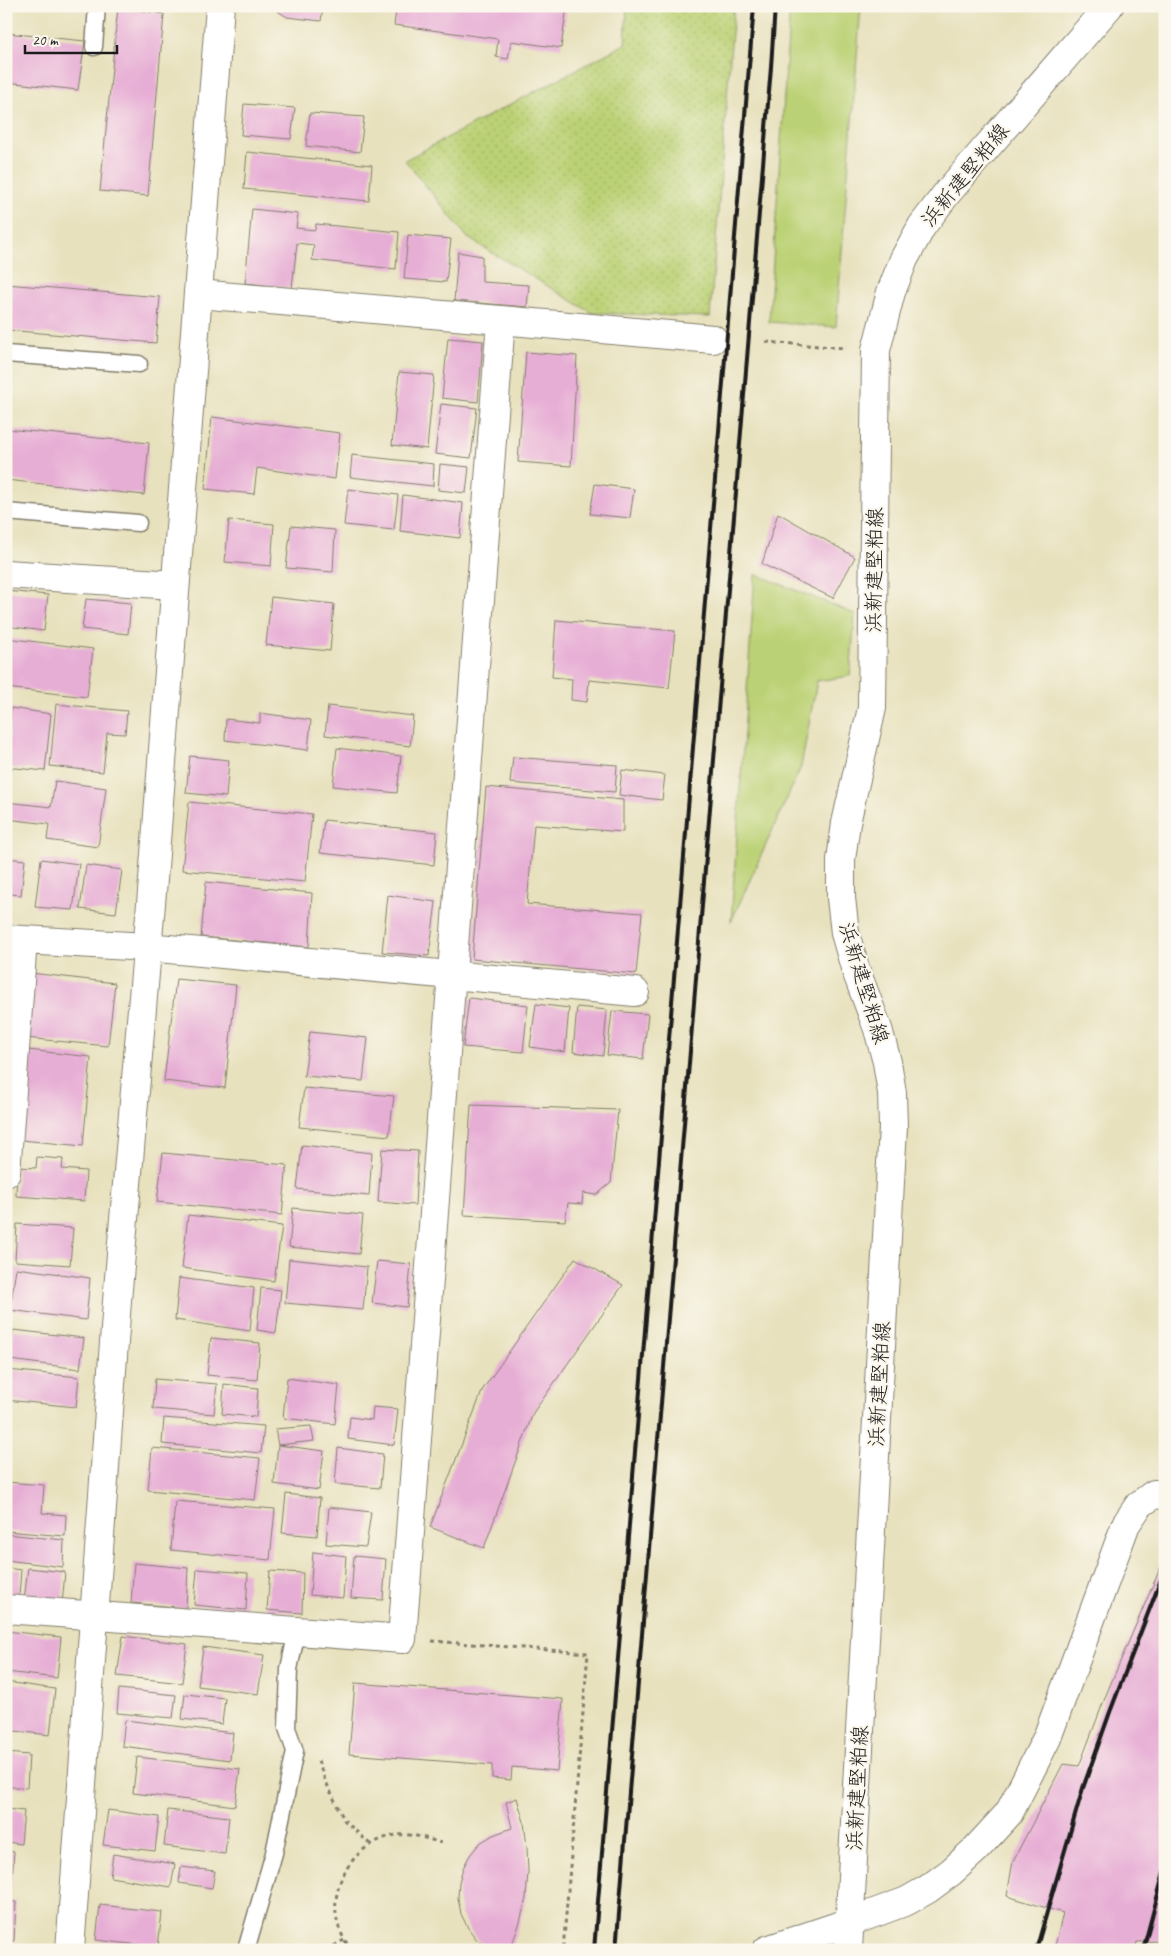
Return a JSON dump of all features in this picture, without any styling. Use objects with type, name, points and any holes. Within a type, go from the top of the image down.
[{"type":"street","points":[[70,1950],[117,1301],[147,947],[220,6]]},
{"type":"street","name":"浜新建堅粕線","points":[[848,1950],[893,1127],[892,1093],[887,1062],[878,1029],[855,968],[845,933],[841,898],[841,860],[846,822],[872,708],[876,350],[891,292],[904,259],[922,226],[947,193],[1109,6]]},
{"type":"street","points":[[198,294],[713,338]]},
{"type":"street","points":[[6,1609],[402,1639],[500,320]]},
{"type":"street","points":[[6,574],[175,584]]},
{"type":"street","points":[[6,1173],[15,939],[147,947],[635,992]]},
{"type":"street","points":[[767,1950],[907,1901],[928,1889],[951,1872],[976,1850],[1009,1813],[1046,1738],[1126,1524],[1139,1505],[1154,1494],[1165,1495]]},
{"type":"lane","points":[[94,47],[97,6]]},
{"type":"lane","points":[[6,354],[139,364]]},
{"type":"lane","points":[[6,512],[138,523]]},
{"type":"lane","points":[[246,1950],[274,1852],[295,1751],[287,1728],[290,1669],[297,1631]]},
{"type":"path","points":[[766,342],[876,350]]},
{"type":"path","points":[[402,1639],[588,1653],[563,1950]]},
{"type":"path","points":[[316,1755],[325,1780],[344,1820],[370,1844]]},
{"type":"path","points":[[352,1950],[344,1940],[338,1925],[335,1903],[339,1882],[351,1860],[370,1844],[392,1836],[418,1835],[441,1843]]},
{"type":"path","points":[[328,1950],[344,1940]]},
{"type":"green space","points":[[627,6],[734,6],[710,317],[592,313],[468,238],[405,160],[625,44]]},
{"type":"green space","points":[[790,6],[861,6],[836,327],[769,322]]},
{"type":"green space","points":[[755,574],[855,614],[850,676],[817,681],[801,767],[731,922]]},
{"type":"building","points":[[270,6],[323,6],[321,21],[287,17]]},
{"type":"building","points":[[372,6],[567,6],[561,48],[511,41],[508,59],[496,57],[498,39],[394,25],[396,11]]},
{"type":"building","points":[[118,7],[164,14],[148,196],[100,191]]},
{"type":"building","points":[[6,33],[85,41],[78,90],[6,82]]},
{"type":"building","points":[[244,104],[295,108],[291,139],[241,135]]},
{"type":"building","points":[[310,113],[364,117],[360,152],[306,146]]},
{"type":"building","points":[[247,152],[372,165],[369,201],[244,189]]},
{"type":"building","points":[[252,209],[298,214],[296,228],[315,230],[316,224],[399,232],[396,269],[312,260],[314,245],[297,243],[292,288],[245,283]]},
{"type":"building","points":[[408,235],[451,239],[446,282],[404,279]]},
{"type":"building","points":[[458,252],[482,256],[482,282],[529,285],[527,307],[454,301]]},
{"type":"building","points":[[6,284],[160,297],[156,343],[6,330]]},
{"type":"building","points":[[448,338],[483,341],[478,402],[442,398]]},
{"type":"building","points":[[526,352],[577,356],[571,466],[518,462]]},
{"type":"building","points":[[399,372],[434,375],[427,449],[392,445]]},
{"type":"building","points":[[441,404],[477,408],[471,458],[435,454]]},
{"type":"building","points":[[212,417],[340,433],[335,479],[257,468],[254,494],[205,489]]},
{"type":"building","points":[[6,429],[149,443],[144,495],[6,480]]},
{"type":"building","points":[[352,455],[434,464],[433,486],[350,477]]},
{"type":"building","points":[[440,464],[469,467],[466,493],[438,490]]},
{"type":"building","points":[[595,484],[634,489],[630,518],[590,514]]},
{"type":"building","points":[[348,489],[398,495],[394,530],[344,525]]},
{"type":"building","points":[[403,495],[463,503],[460,538],[400,531]]},
{"type":"building","points":[[778,513],[855,557],[833,598],[762,564]]},
{"type":"building","points":[[229,520],[274,524],[271,566],[225,562]]},
{"type":"building","points":[[291,526],[335,530],[333,572],[286,568]]},
{"type":"building","points":[[6,591],[48,595],[44,631],[6,626]]},
{"type":"building","points":[[271,597],[334,604],[330,651],[266,645]]},
{"type":"building","points":[[86,599],[131,603],[128,634],[82,629]]},
{"type":"building","points":[[556,620],[675,631],[669,688],[589,680],[587,702],[571,700],[572,679],[552,677]]},
{"type":"building","points":[[6,638],[93,649],[87,697],[6,688]]},
{"type":"building","points":[[56,704],[127,711],[125,734],[107,733],[103,772],[50,766]]},
{"type":"building","points":[[328,706],[413,716],[410,746],[325,735]]},
{"type":"building","points":[[11,708],[51,714],[45,771],[6,767]]},
{"type":"building","points":[[260,713],[311,720],[308,750],[225,740],[226,719],[260,723]]},
{"type":"building","points":[[337,748],[401,756],[397,793],[333,786]]},
{"type":"building","points":[[190,756],[229,760],[226,797],[186,793]]},
{"type":"building","points":[[513,757],[617,765],[615,792],[510,783]]},
{"type":"building","points":[[622,770],[665,775],[662,800],[619,795]]},
{"type":"building","points":[[55,781],[106,788],[98,847],[47,840],[49,824],[6,819],[6,802],[51,807]]},
{"type":"building","points":[[486,787],[623,800],[623,832],[534,825],[527,904],[642,913],[636,974],[472,959]]},
{"type":"building","points":[[189,802],[312,814],[305,882],[182,870]]},
{"type":"building","points":[[324,820],[437,832],[434,865],[320,853]]},
{"type":"building","points":[[6,858],[25,860],[21,895],[10,894],[8,922],[6,922]]},
{"type":"building","points":[[41,859],[79,864],[73,910],[35,907]]},
{"type":"building","points":[[86,865],[122,870],[116,913],[80,909]]},
{"type":"building","points":[[206,882],[312,893],[309,947],[201,937]]},
{"type":"building","points":[[388,895],[436,902],[429,956],[382,952]]},
{"type":"building","points":[[31,973],[115,983],[108,1046],[25,1038]]},
{"type":"building","points":[[176,979],[236,985],[225,1088],[164,1081]]},
{"type":"building","points":[[469,998],[528,1005],[523,1052],[463,1047]]},
{"type":"building","points":[[536,1004],[569,1008],[565,1052],[530,1047]]},
{"type":"building","points":[[577,1007],[607,1010],[603,1056],[573,1052]]},
{"type":"building","points":[[612,1011],[648,1014],[643,1059],[607,1055]]},
{"type":"building","points":[[310,1032],[368,1038],[363,1081],[304,1076]]},
{"type":"building","points":[[28,1050],[91,1057],[83,1146],[21,1140]]},
{"type":"building","points":[[304,1088],[394,1096],[389,1136],[299,1127]]},
{"type":"building","points":[[471,1105],[618,1110],[611,1183],[596,1195],[583,1193],[582,1204],[568,1203],[565,1221],[464,1215]]},
{"type":"building","points":[[302,1145],[372,1153],[369,1196],[297,1189]]},
{"type":"building","points":[[382,1149],[418,1151],[415,1205],[378,1202]]},
{"type":"building","points":[[163,1153],[287,1165],[282,1215],[157,1202]]},
{"type":"building","points":[[37,1157],[63,1159],[62,1169],[86,1171],[84,1201],[16,1196],[17,1167],[36,1168]]},
{"type":"building","points":[[293,1208],[363,1215],[359,1254],[289,1247]]},
{"type":"building","points":[[188,1215],[282,1226],[274,1281],[182,1268]]},
{"type":"building","points":[[17,1224],[73,1228],[70,1265],[15,1261]]},
{"type":"building","points":[[575,1258],[623,1285],[533,1413],[484,1548],[430,1527],[483,1389]]},
{"type":"building","points":[[289,1259],[367,1267],[363,1310],[285,1303]]},
{"type":"building","points":[[377,1261],[411,1264],[407,1307],[372,1303]]},
{"type":"building","points":[[16,1268],[90,1278],[86,1320],[10,1310]]},
{"type":"building","points":[[179,1278],[254,1288],[250,1331],[175,1320]]},
{"type":"building","points":[[261,1288],[281,1290],[276,1333],[257,1330]]},
{"type":"building","points":[[13,1330],[84,1338],[80,1369],[10,1360]]},
{"type":"building","points":[[211,1338],[260,1343],[257,1380],[207,1375]]},
{"type":"building","points":[[7,1370],[79,1377],[76,1407],[6,1400]]},
{"type":"building","points":[[287,1378],[339,1385],[335,1424],[283,1418]]},
{"type":"building","points":[[155,1379],[217,1384],[214,1414],[153,1409]]},
{"type":"building","points":[[224,1384],[258,1388],[256,1417],[222,1414]]},
{"type":"building","points":[[373,1407],[398,1409],[394,1445],[348,1439],[350,1417],[372,1420]]},
{"type":"building","points":[[164,1418],[264,1426],[261,1453],[162,1444]]},
{"type":"building","points":[[311,1426],[314,1441],[278,1445],[275,1429]]},
{"type":"building","points":[[278,1445],[324,1451],[319,1490],[274,1484]]},
{"type":"building","points":[[152,1448],[260,1458],[255,1500],[148,1490]]},
{"type":"building","points":[[338,1448],[383,1454],[380,1488],[335,1484]]},
{"type":"building","points":[[6,1482],[44,1485],[42,1513],[66,1515],[65,1536],[6,1531]]},
{"type":"building","points":[[286,1494],[320,1498],[317,1536],[282,1533]]},
{"type":"building","points":[[175,1501],[275,1509],[270,1560],[171,1550]]},
{"type":"building","points":[[329,1507],[371,1512],[366,1547],[326,1544]]},
{"type":"building","points":[[6,1534],[64,1540],[63,1567],[6,1560]]},
{"type":"building","points":[[313,1552],[346,1556],[343,1598],[310,1595]]},
{"type":"building","points":[[354,1556],[386,1559],[383,1600],[351,1598]]},
{"type":"building","points":[[1165,1557],[1165,1927],[1160,1941],[1137,1942],[1135,1950],[1054,1950],[1063,1913],[1007,1896],[1013,1861],[1063,1764],[1079,1766],[1108,1690]]},
{"type":"building","points":[[134,1563],[188,1568],[186,1608],[131,1603]]},
{"type":"building","points":[[6,1568],[21,1570],[19,1597],[6,1596]]},
{"type":"building","points":[[28,1568],[65,1572],[62,1604],[24,1600]]},
{"type":"building","points":[[197,1569],[248,1573],[246,1610],[194,1605]]},
{"type":"building","points":[[270,1571],[303,1573],[302,1613],[267,1610]]},
{"type":"building","points":[[6,1631],[61,1637],[57,1678],[6,1672]]},
{"type":"building","points":[[123,1636],[187,1644],[182,1683],[117,1676]]},
{"type":"building","points":[[203,1647],[264,1655],[258,1694],[198,1686]]},
{"type":"building","points":[[6,1682],[55,1689],[50,1735],[6,1730]]},
{"type":"building","points":[[355,1683],[563,1699],[557,1771],[512,1767],[511,1780],[492,1778],[492,1765],[349,1754]]},
{"type":"building","points":[[119,1689],[176,1695],[173,1718],[117,1713]]},
{"type":"building","points":[[185,1694],[225,1698],[222,1724],[182,1719]]},
{"type":"building","points":[[125,1720],[233,1733],[230,1760],[122,1746]]},
{"type":"building","points":[[6,1753],[29,1755],[27,1788],[6,1786]]},
{"type":"building","points":[[137,1757],[240,1769],[235,1806],[133,1793]]},
{"type":"building","points":[[517,1798],[524,1822],[527,1847],[526,1898],[510,1950],[489,1950],[477,1940],[461,1914],[458,1898],[459,1882],[463,1868],[470,1855],[480,1843],[493,1835],[512,1828],[506,1802]]},
{"type":"building","points":[[6,1809],[24,1811],[21,1844],[6,1842]]},
{"type":"building","points":[[108,1810],[159,1817],[155,1851],[103,1845]]},
{"type":"building","points":[[168,1810],[229,1817],[225,1854],[164,1846]]},
{"type":"building","points":[[6,1851],[14,1852],[11,1892],[6,1892]]},
{"type":"building","points":[[113,1854],[175,1864],[171,1887],[110,1877]]},
{"type":"building","points":[[181,1867],[215,1871],[212,1888],[179,1883]]},
{"type":"building","points":[[6,1901],[16,1902],[14,1941],[6,1940]]},
{"type":"building","points":[[100,1905],[162,1912],[158,1947],[96,1940]]},
{"type":"railway","points":[[594,1950],[754,6]]},
{"type":"railway","points":[[616,1950],[775,6]]},
{"type":"railway","points":[[1036,1950],[1083,1788],[1165,1569]]},
{"type":"railway","points":[[1143,1950],[1165,1868]]}]
